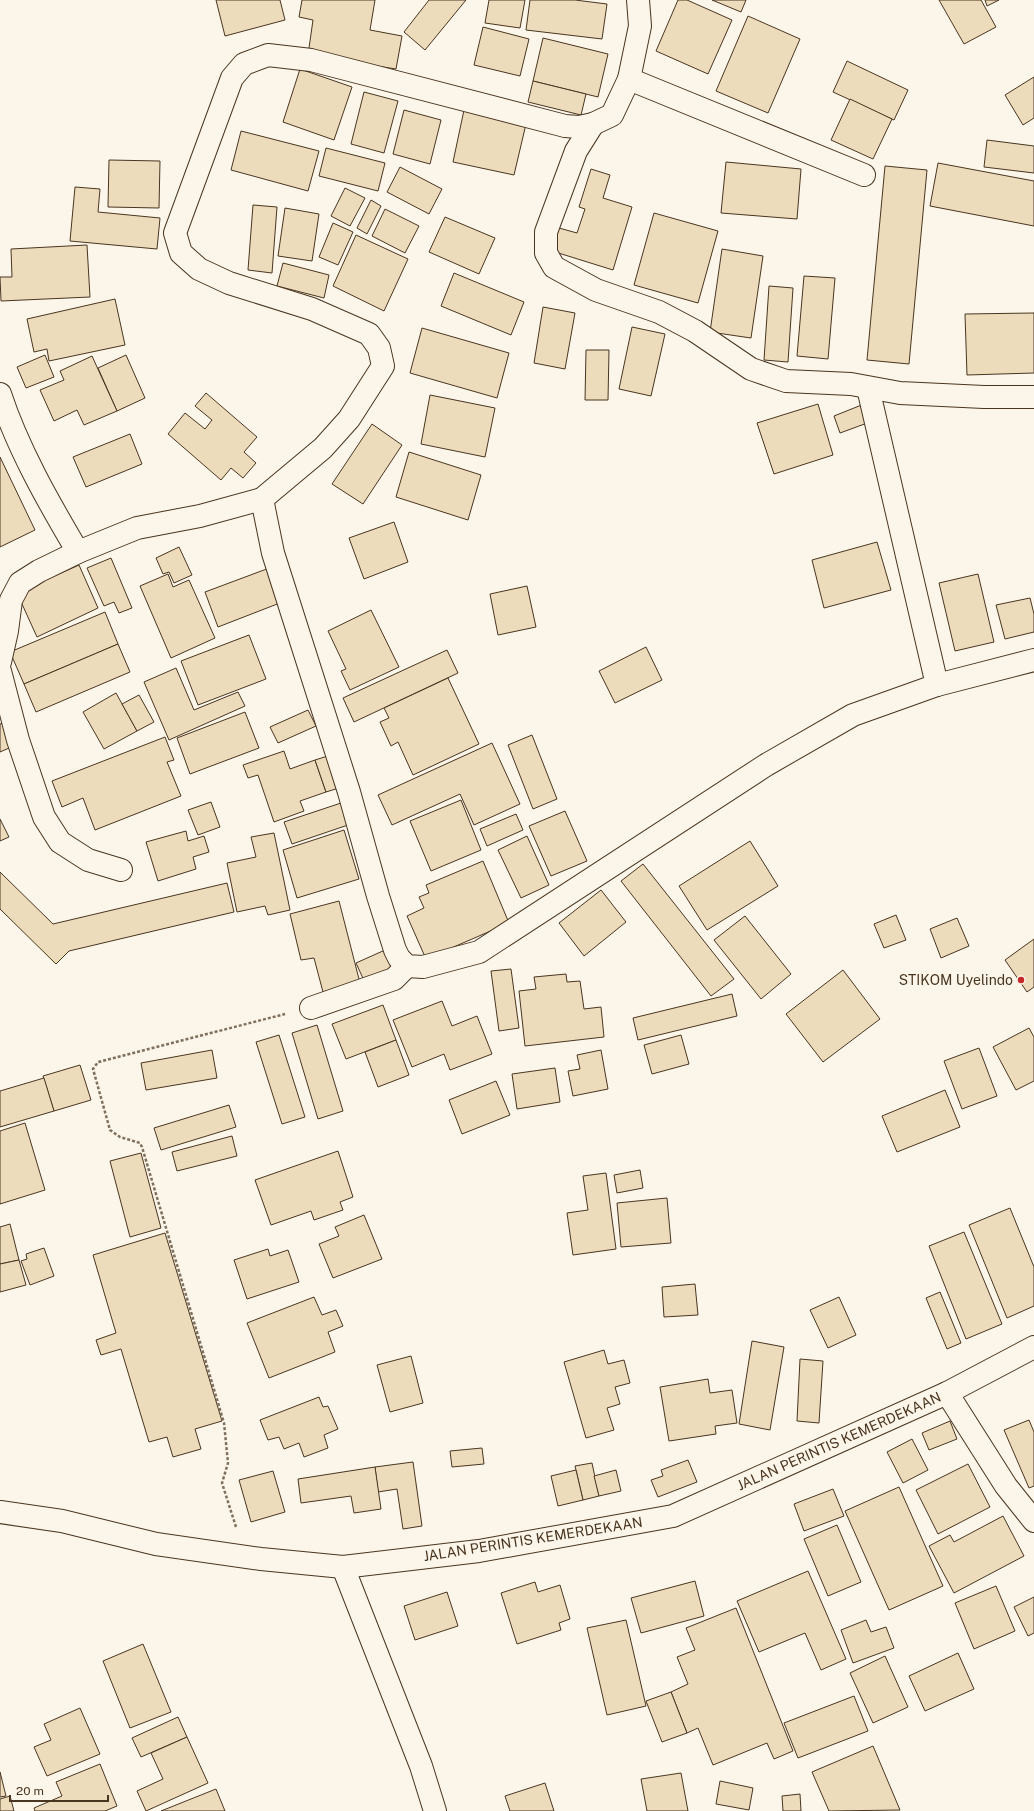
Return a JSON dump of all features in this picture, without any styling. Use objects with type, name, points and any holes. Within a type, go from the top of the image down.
[{"type":"street","points":[[0,662],[12,600],[20,583],[39,571],[78,552],[137,528],[200,516],[262,499],[323,448],[349,419],[382,366],[379,348],[369,334],[312,309],[229,282],[199,270],[181,253],[175,233],[232,78],[244,64],[268,54],[311,60],[565,126],[579,127],[593,124],[612,115],[629,79],[640,26],[638,0]]},
{"type":"street","points":[[629,79],[864,175]]},
{"type":"street","points":[[593,124],[576,151],[546,232],[546,253],[554,267],[596,290],[659,312],[695,331],[751,369],[786,380],[851,384],[900,393],[984,397],[1034,397]]},
{"type":"street","points":[[868,388],[937,685]]},
{"type":"street","points":[[0,394],[6,412],[50,504],[78,552]]},
{"type":"street","points":[[262,499],[273,553],[348,792],[378,896],[395,950],[399,958],[407,966],[423,967],[478,952],[766,766],[853,715],[937,685],[1034,660]]},
{"type":"street","points":[[0,671],[18,740],[44,817],[60,842],[88,860],[121,870]]},
{"type":"street","points":[[311,1008],[394,979],[407,966]]},
{"type":"street","name":"JALAN PERINTIS KEMERDEKAAN","points":[[0,1512],[62,1521],[156,1544],[246,1557],[343,1567],[479,1551],[673,1516],[947,1393],[1034,1347]]},
{"type":"street","points":[[947,1393],[1006,1486],[1034,1521]]},
{"type":"street","points":[[343,1567],[421,1766],[435,1811]]},
{"type":"path","points":[[246,1557],[222,1483],[228,1463],[224,1423],[142,1147],[140,1142],[120,1137],[110,1130],[93,1069],[98,1062],[311,1008]]},
{"type":"building","points":[[216,0],[280,0],[285,20],[225,36]]},
{"type":"building","points":[[302,0],[375,0],[370,30],[402,36],[396,69],[308,55],[313,20],[299,17]]},
{"type":"building","points":[[429,0],[466,0],[425,50],[404,32]]},
{"type":"building","points":[[489,0],[525,0],[520,28],[485,23]]},
{"type":"building","points":[[530,0],[575,0],[607,4],[602,39],[526,30]]},
{"type":"building","points":[[678,0],[687,0],[732,20],[708,74],[656,51]]},
{"type":"building","points":[[712,0],[746,0],[741,12]]},
{"type":"building","points":[[939,0],[981,0],[996,27],[964,44]]},
{"type":"building","points":[[985,0],[999,0],[987,6]]},
{"type":"building","points":[[748,16],[800,39],[768,113],[716,91]]},
{"type":"building","points":[[483,27],[529,39],[520,76],[474,65]]},
{"type":"building","points":[[543,38],[608,54],[598,97],[533,81]]},
{"type":"building","points":[[847,61],[908,90],[894,120],[833,92]]},
{"type":"building","points":[[300,69],[352,87],[334,140],[283,122]]},
{"type":"building","points":[[1034,77],[1034,118],[1023,125],[1005,95]]},
{"type":"building","points":[[533,81],[586,94],[581,115],[528,102]]},
{"type":"building","points":[[364,92],[398,101],[384,153],[351,144]]},
{"type":"building","points":[[850,99],[892,119],[873,159],[831,140]]},
{"type":"building","points":[[404,110],[441,120],[430,164],[393,154]]},
{"type":"building","points":[[464,110],[526,124],[514,175],[453,162]]},
{"type":"building","points":[[241,131],[319,151],[308,191],[231,170]]},
{"type":"building","points":[[987,140],[1034,146],[1034,173],[984,167]]},
{"type":"building","points":[[326,148],[385,163],[378,191],[319,176]]},
{"type":"building","points":[[109,160],[160,161],[159,208],[108,207]]},
{"type":"building","points":[[726,162],[801,169],[797,219],[721,213]]},
{"type":"building","points":[[938,163],[1034,181],[1034,226],[930,206]]},
{"type":"building","points":[[885,166],[927,170],[909,364],[867,360]]},
{"type":"building","points":[[400,167],[442,189],[429,214],[387,192]]},
{"type":"building","points":[[591,169],[610,175],[603,198],[632,207],[613,270],[552,251],[559,228],[577,233],[585,209],[579,207]]},
{"type":"building","points":[[75,187],[100,189],[98,212],[160,218],[157,249],[70,241]]},
{"type":"building","points":[[345,188],[365,198],[350,226],[331,216]]},
{"type":"building","points":[[371,200],[381,206],[367,234],[357,228]]},
{"type":"building","points":[[253,205],[277,207],[272,273],[248,270]]},
{"type":"building","points":[[285,208],[319,214],[312,261],[278,256]]},
{"type":"building","points":[[385,209],[419,226],[405,253],[372,236]]},
{"type":"building","points":[[654,213],[718,231],[698,303],[634,285]]},
{"type":"building","points":[[445,217],[495,238],[479,274],[429,252]]},
{"type":"building","points":[[333,223],[353,232],[338,265],[319,257]]},
{"type":"building","points":[[356,235],[408,259],[384,311],[333,286]]},
{"type":"building","points":[[87,245],[90,297],[1,301],[0,277],[12,277],[11,249]]},
{"type":"building","points":[[722,249],[763,256],[751,338],[710,332]]},
{"type":"building","points":[[283,263],[329,275],[324,298],[277,286]]},
{"type":"building","points":[[454,273],[524,302],[511,335],[441,306]]},
{"type":"building","points":[[804,276],[835,278],[828,359],[797,356]]},
{"type":"building","points":[[769,286],[793,288],[788,362],[764,360]]},
{"type":"building","points":[[115,299],[125,345],[49,361],[47,349],[34,352],[27,319]]},
{"type":"building","points":[[543,307],[575,313],[565,369],[534,363]]},
{"type":"building","points":[[1034,313],[1034,373],[967,375],[965,314]]},
{"type":"building","points":[[632,327],[665,334],[651,396],[619,389]]},
{"type":"building","points":[[422,328],[509,353],[497,398],[410,373]]},
{"type":"building","points":[[586,350],[609,350],[608,400],[585,400]]},
{"type":"building","points":[[45,355],[54,377],[26,388],[17,367]]},
{"type":"building","points":[[126,355],[145,398],[117,411],[98,368]]},
{"type":"building","points":[[92,356],[117,411],[84,425],[77,410],[54,421],[40,390],[64,380],[60,371]]},
{"type":"building","points":[[206,393],[257,437],[244,452],[256,463],[243,478],[231,468],[221,480],[168,434],[185,413],[205,429],[212,420],[195,406]]},
{"type":"building","points":[[430,395],[495,408],[485,457],[421,444]]},
{"type":"building","points":[[818,404],[833,455],[774,474],[757,423]]},
{"type":"building","points":[[864,404],[870,422],[840,433],[834,416]]},
{"type":"building","points":[[372,424],[402,445],[363,504],[332,484]]},
{"type":"building","points":[[130,434],[142,464],[86,487],[73,457]]},
{"type":"building","points":[[409,452],[481,475],[468,520],[396,497]]},
{"type":"building","points":[[0,457],[35,530],[0,547]]},
{"type":"building","points":[[394,522],[408,562],[364,579],[349,538]]},
{"type":"building","points":[[877,542],[891,590],[824,608],[812,560]]},
{"type":"building","points":[[179,547],[192,575],[174,583],[169,572],[163,574],[156,558]]},
{"type":"building","points":[[111,558],[132,608],[119,613],[114,602],[104,606],[87,568]]},
{"type":"building","points":[[79,565],[98,608],[37,637],[17,593]]},
{"type":"building","points":[[272,567],[285,601],[218,627],[205,592]]},
{"type":"building","points":[[168,574],[173,587],[189,580],[215,638],[171,658],[140,586]]},
{"type":"building","points":[[978,574],[994,642],[955,651],[939,583]]},
{"type":"building","points":[[527,586],[536,627],[498,635],[490,594]]},
{"type":"building","points":[[1030,598],[1034,614],[1034,632],[1005,639],[996,605]]},
{"type":"building","points":[[371,610],[399,667],[350,690],[341,671],[346,669],[328,631]]},
{"type":"building","points":[[105,612],[118,644],[24,684],[10,652]]},
{"type":"building","points":[[249,635],[266,679],[198,705],[181,661]]},
{"type":"building","points":[[118,644],[130,672],[36,712],[24,684]]},
{"type":"building","points":[[646,647],[662,680],[615,703],[599,671]]},
{"type":"building","points":[[447,650],[458,673],[354,722],[343,698]]},
{"type":"building","points":[[176,668],[194,710],[238,692],[245,706],[169,740],[144,682]]},
{"type":"building","points":[[448,678],[479,744],[413,775],[398,742],[391,746],[380,722],[389,718],[384,708]]},
{"type":"building","points":[[116,693],[137,731],[104,749],[83,712]]},
{"type":"building","points":[[139,695],[154,722],[137,731],[122,704]]},
{"type":"building","points":[[308,710],[316,726],[278,743],[270,727]]},
{"type":"building","points":[[245,712],[259,748],[190,774],[177,738]]},
{"type":"building","points":[[7,722],[16,745],[0,752],[0,724]]},
{"type":"building","points":[[532,735],[557,799],[533,809],[508,745]]},
{"type":"building","points":[[165,737],[174,760],[167,762],[181,796],[95,830],[83,798],[62,807],[52,781]]},
{"type":"building","points":[[492,743],[520,804],[474,825],[460,794],[392,825],[378,795]]},
{"type":"building","points":[[284,751],[290,769],[315,760],[326,792],[300,801],[304,811],[274,822],[258,775],[248,778],[243,765]]},
{"type":"building","points":[[334,754],[345,786],[326,792],[315,760]]},
{"type":"building","points":[[461,800],[481,850],[431,871],[410,821]]},
{"type":"building","points":[[211,802],[220,827],[198,835],[188,810]]},
{"type":"building","points":[[341,803],[348,825],[292,844],[284,822]]},
{"type":"building","points":[[565,811],[587,861],[551,876],[529,826]]},
{"type":"building","points":[[516,814],[523,830],[487,846],[480,829]]},
{"type":"building","points":[[0,819],[9,837],[0,841]]},
{"type":"building","points":[[344,830],[359,879],[297,898],[283,850]]},
{"type":"building","points":[[186,831],[188,841],[204,836],[209,852],[193,857],[196,869],[158,881],[146,842]]},
{"type":"building","points":[[274,833],[290,910],[268,915],[265,906],[237,912],[227,863],[256,857],[251,837]]},
{"type":"building","points":[[527,836],[549,885],[521,898],[498,850]]},
{"type":"building","points":[[750,841],[778,886],[707,930],[679,886]]},
{"type":"building","points":[[483,861],[509,923],[426,959],[407,916],[424,908],[419,897],[429,893],[426,885]]},
{"type":"building","points":[[643,864],[734,979],[711,996],[621,881]]},
{"type":"building","points":[[0,872],[53,924],[227,883],[234,912],[69,951],[56,964],[0,909]]},
{"type":"building","points":[[601,890],[626,922],[584,956],[559,923]]},
{"type":"building","points":[[339,901],[360,983],[323,992],[314,958],[301,960],[290,914]]},
{"type":"building","points":[[896,915],[906,940],[884,948],[874,924]]},
{"type":"building","points":[[745,916],[791,974],[761,999],[714,940]]},
{"type":"building","points":[[957,918],[969,946],[941,958],[930,929]]},
{"type":"building","points":[[1034,939],[1034,987],[1027,992],[1005,960]]},
{"type":"building","points":[[385,950],[395,973],[366,985],[356,963]]},
{"type":"building","points":[[511,969],[519,1028],[499,1031],[491,971]]},
{"type":"building","points":[[843,970],[880,1019],[823,1062],[786,1014]]},
{"type":"building","points":[[566,974],[567,982],[580,981],[584,1009],[601,1007],[604,1037],[525,1046],[519,991],[536,989],[534,977]]},
{"type":"building","points":[[732,994],[737,1016],[638,1040],[633,1018]]},
{"type":"building","points":[[442,1001],[452,1026],[477,1016],[492,1054],[450,1070],[444,1054],[412,1067],[393,1020]]},
{"type":"building","points":[[383,1005],[396,1040],[346,1059],[332,1024]]},
{"type":"building","points":[[317,1025],[343,1111],[318,1119],[292,1033]]},
{"type":"building","points":[[1029,1028],[1034,1037],[1034,1081],[1016,1090],[993,1047]]},
{"type":"building","points":[[279,1035],[305,1117],[282,1124],[256,1042]]},
{"type":"building","points":[[681,1035],[689,1064],[652,1074],[644,1045]]},
{"type":"building","points":[[396,1040],[409,1075],[378,1087],[365,1052]]},
{"type":"building","points":[[979,1048],[997,1096],[962,1109],[944,1061]]},
{"type":"building","points":[[212,1050],[217,1078],[146,1090],[141,1063]]},
{"type":"building","points":[[601,1050],[608,1089],[573,1096],[568,1071],[580,1069],[577,1055]]},
{"type":"building","points":[[80,1065],[91,1100],[54,1111],[43,1076]]},
{"type":"building","points":[[555,1068],[560,1102],[517,1109],[512,1074]]},
{"type":"building","points":[[44,1078],[54,1111],[0,1127],[0,1091]]},
{"type":"building","points":[[496,1081],[510,1115],[462,1134],[449,1100]]},
{"type":"building","points":[[945,1090],[960,1127],[897,1152],[882,1116]]},
{"type":"building","points":[[229,1105],[236,1127],[161,1150],[154,1128]]},
{"type":"building","points":[[25,1123],[45,1190],[0,1204],[0,1131]]},
{"type":"building","points":[[232,1136],[237,1156],[177,1171],[172,1152]]},
{"type":"building","points":[[338,1151],[353,1197],[340,1202],[343,1210],[314,1220],[311,1211],[271,1225],[255,1180]]},
{"type":"building","points":[[141,1153],[161,1228],[130,1237],[110,1161]]},
{"type":"building","points":[[640,1170],[643,1188],[617,1193],[614,1175]]},
{"type":"building","points":[[606,1173],[616,1249],[573,1255],[567,1213],[588,1210],[583,1176]]},
{"type":"building","points":[[667,1198],[671,1243],[621,1247],[617,1203]]},
{"type":"building","points":[[1010,1208],[1034,1267],[1034,1306],[1007,1318],[969,1225]]},
{"type":"building","points":[[364,1215],[382,1259],[333,1278],[319,1244],[339,1236],[335,1227]]},
{"type":"building","points":[[10,1224],[19,1260],[0,1264],[0,1227]]},
{"type":"building","points":[[964,1232],[1002,1324],[966,1339],[929,1246]]},
{"type":"building","points":[[165,1233],[222,1421],[195,1429],[201,1449],[173,1457],[167,1437],[149,1442],[121,1349],[101,1355],[96,1340],[116,1333],[93,1255]]},
{"type":"building","points":[[44,1248],[54,1276],[30,1285],[21,1261],[27,1259],[26,1254]]},
{"type":"building","points":[[268,1249],[270,1256],[288,1250],[299,1282],[247,1299],[234,1260]]},
{"type":"building","points":[[19,1260],[26,1285],[0,1292],[0,1264]]},
{"type":"building","points":[[695,1284],[698,1315],[664,1317],[662,1287]]},
{"type":"building","points":[[940,1292],[961,1343],[947,1349],[926,1298]]},
{"type":"building","points":[[314,1297],[322,1315],[336,1310],[343,1326],[328,1332],[335,1352],[269,1378],[247,1323]]},
{"type":"building","points":[[839,1297],[856,1335],[828,1348],[810,1310]]},
{"type":"building","points":[[752,1341],[784,1347],[770,1430],[739,1424]]},
{"type":"building","points":[[604,1350],[608,1364],[624,1360],[630,1383],[615,1387],[620,1404],[607,1408],[614,1430],[586,1438],[564,1362]]},
{"type":"building","points":[[411,1356],[423,1403],[390,1412],[377,1365]]},
{"type":"building","points":[[800,1359],[823,1361],[819,1423],[797,1421]]},
{"type":"building","points":[[708,1379],[710,1393],[732,1390],[737,1423],[715,1426],[716,1434],[669,1441],[660,1387]]},
{"type":"building","points":[[319,1397],[323,1407],[328,1406],[338,1429],[324,1435],[328,1448],[304,1457],[299,1443],[284,1449],[279,1437],[268,1440],[260,1420]]},
{"type":"building","points":[[1029,1420],[1034,1432],[1034,1486],[1029,1488],[1004,1430]]},
{"type":"building","points":[[950,1421],[957,1439],[929,1450],[922,1433]]},
{"type":"building","points":[[912,1439],[928,1470],[903,1483],[887,1452]]},
{"type":"building","points":[[482,1448],[484,1464],[452,1467],[450,1451]]},
{"type":"building","points":[[688,1460],[697,1482],[658,1497],[651,1480],[663,1476],[661,1470]]},
{"type":"building","points":[[413,1462],[422,1526],[403,1529],[397,1489],[378,1492],[375,1467]]},
{"type":"building","points":[[592,1463],[599,1496],[583,1500],[575,1466]]},
{"type":"building","points":[[968,1464],[990,1507],[938,1534],[916,1490]]},
{"type":"building","points":[[375,1467],[381,1509],[354,1513],[351,1496],[301,1503],[298,1479]]},
{"type":"building","points":[[576,1470],[583,1500],[558,1506],[551,1476]]},
{"type":"building","points":[[616,1470],[621,1491],[599,1496],[594,1476]]},
{"type":"building","points":[[273,1471],[285,1512],[251,1522],[239,1480]]},
{"type":"building","points":[[899,1487],[943,1586],[889,1610],[845,1511]]},
{"type":"building","points":[[833,1489],[844,1516],[804,1531],[794,1504]]},
{"type":"building","points":[[1003,1516],[1024,1556],[954,1593],[929,1546],[950,1535],[954,1542]]},
{"type":"building","points":[[837,1525],[861,1582],[828,1596],[804,1539]]},
{"type":"building","points":[[808,1571],[846,1659],[821,1670],[805,1633],[759,1652],[737,1601]]},
{"type":"building","points":[[695,1581],[704,1616],[641,1633],[631,1598]]},
{"type":"building","points":[[535,1582],[538,1592],[560,1585],[570,1619],[559,1623],[561,1630],[517,1644],[501,1593]]},
{"type":"building","points":[[996,1586],[1015,1631],[974,1649],[955,1603]]},
{"type":"building","points":[[447,1592],[458,1626],[415,1640],[404,1606]]},
{"type":"building","points":[[1034,1597],[1034,1633],[1028,1636],[1014,1607]]},
{"type":"building","points":[[736,1608],[793,1751],[774,1759],[767,1743],[713,1765],[698,1728],[687,1733],[671,1692],[688,1684],[677,1657],[695,1650],[686,1628]]},
{"type":"building","points":[[626,1620],[646,1706],[607,1715],[587,1628]]},
{"type":"building","points":[[866,1620],[871,1632],[886,1627],[894,1648],[853,1663],[841,1630]]},
{"type":"building","points":[[143,1644],[171,1712],[130,1728],[103,1661]]},
{"type":"building","points":[[958,1653],[974,1689],[925,1711],[909,1676]]},
{"type":"building","points":[[885,1656],[908,1707],[873,1723],[850,1673]]},
{"type":"building","points":[[671,1692],[687,1733],[662,1742],[646,1701]]},
{"type":"building","points":[[854,1696],[868,1731],[798,1758],[784,1723]]},
{"type":"building","points":[[80,1708],[100,1754],[47,1776],[34,1747],[51,1740],[44,1724]]},
{"type":"building","points":[[178,1717],[187,1737],[141,1757],[132,1738]]},
{"type":"building","points":[[187,1737],[208,1783],[146,1811],[137,1791],[163,1779],[151,1753]]},
{"type":"building","points":[[873,1746],[900,1810],[829,1811],[812,1772]]},
{"type":"building","points":[[100,1764],[117,1806],[105,1811],[35,1811],[34,1808],[62,1796],[56,1782]]},
{"type":"building","points":[[0,1772],[6,1796],[0,1797]]},
{"type":"building","points":[[681,1773],[688,1811],[647,1811],[641,1779]]},
{"type":"building","points":[[720,1781],[753,1788],[749,1810],[716,1804]]},
{"type":"building","points":[[545,1783],[554,1811],[510,1811],[505,1796]]},
{"type":"building","points":[[216,1789],[225,1811],[161,1811]]},
{"type":"building","points":[[800,1794],[801,1811],[783,1811],[782,1796]]},
{"type":"building","points":[[10,1796],[14,1811],[0,1811],[0,1799]]},
{"type":"place","name":"STIKOM Uyelindo","points":[[1021,980]]}]
